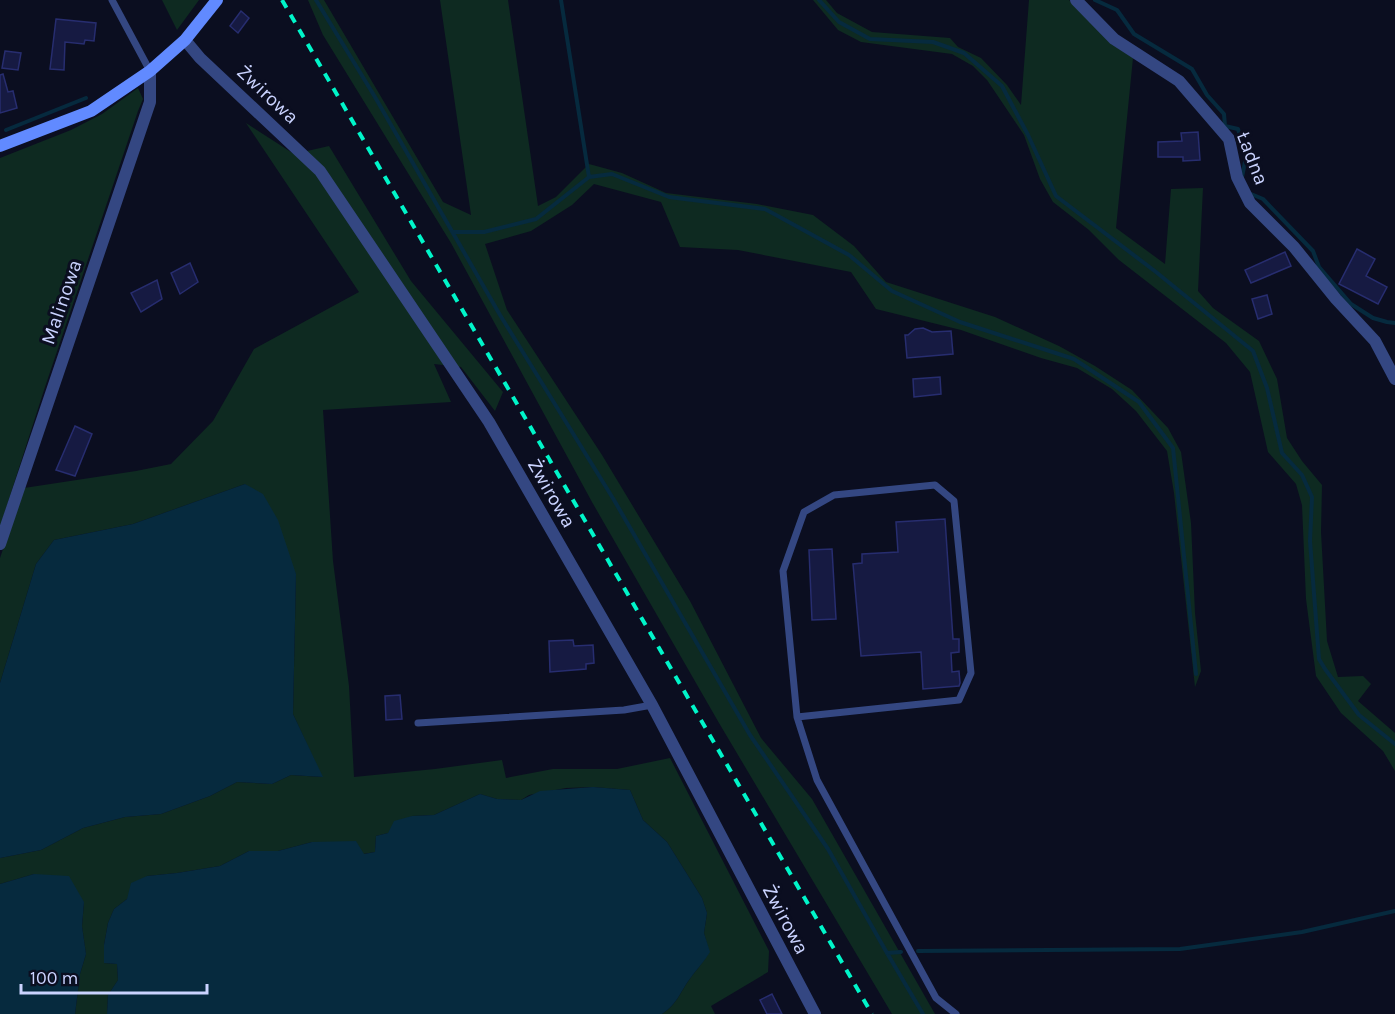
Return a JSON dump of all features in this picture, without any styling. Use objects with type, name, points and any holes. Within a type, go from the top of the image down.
[{"type":"street","points":[[0,146],[91,111],[150,71],[185,40],[217,0]]},
{"type":"street","name":"Ładna","points":[[1076,0],[1114,39],[1179,81],[1229,139],[1237,177],[1250,203],[1294,247],[1336,299],[1375,341],[1395,379]]},
{"type":"street","name":"Żwirowa","points":[[185,40],[200,58],[320,171],[489,422],[652,705],[815,1014]]},
{"type":"street","name":"Malinowa","points":[[0,544],[150,102],[150,71]]},
{"type":"lane","points":[[112,0],[150,71]]},
{"type":"lane","points":[[797,717],[959,700],[971,673],[954,501],[934,485],[834,495],[804,512],[783,571],[797,717],[817,780],[936,998],[956,1014]]},
{"type":"lane","points":[[418,723],[624,710],[652,705]]},
{"type":"green space","points":[[162,0],[199,0],[177,30]]},
{"type":"green space","points":[[308,0],[324,0],[443,202],[471,215],[440,0],[508,0],[538,206],[556,197],[589,164],[622,173],[666,193],[757,204],[813,215],[854,246],[886,282],[995,317],[1059,346],[1132,390],[1168,428],[1181,452],[1191,523],[1195,613],[1201,671],[1195,687],[1174,493],[1167,451],[1136,411],[1112,389],[1077,368],[961,330],[876,309],[851,272],[738,250],[680,247],[661,202],[594,184],[572,205],[531,231],[485,244],[507,310],[602,455],[690,601],[761,738],[812,799],[935,1014],[892,1014],[719,723],[592,502],[451,243],[323,35]]},
{"type":"green space","points":[[813,0],[826,0],[837,13],[872,32],[950,38],[958,47],[981,58],[1007,85],[1021,105],[1029,0],[1069,0],[1110,43],[1133,58],[1116,228],[1165,264],[1171,189],[1203,188],[1198,291],[1213,308],[1259,341],[1277,379],[1287,438],[1322,485],[1321,532],[1327,641],[1338,677],[1363,676],[1371,684],[1358,701],[1395,733],[1395,771],[1383,751],[1341,713],[1316,676],[1306,599],[1302,505],[1296,484],[1268,452],[1250,372],[1226,343],[1119,260],[1089,230],[1053,202],[1040,179],[1024,135],[987,80],[973,66],[952,54],[861,42],[838,30]]},
{"type":"green space","points":[[138,88],[143,99],[0,527],[0,158],[71,130],[102,114]]},
{"type":"green space","points":[[246,123],[294,154],[329,146],[411,281],[503,392],[495,411],[461,367],[434,364],[451,402],[323,410],[333,561],[349,686],[354,777],[502,760],[506,778],[553,769],[617,769],[670,758],[769,951],[768,972],[711,1006],[715,1014],[662,1014],[675,1002],[709,952],[704,933],[707,913],[702,898],[667,842],[643,820],[630,790],[593,787],[566,788],[529,795],[521,800],[497,799],[480,794],[434,815],[412,816],[388,833],[376,836],[375,852],[363,854],[312,842],[278,851],[249,851],[220,866],[147,876],[127,899],[114,909],[108,923],[104,963],[117,964],[118,980],[108,995],[107,1014],[75,1014],[80,974],[86,954],[82,926],[84,902],[34,874],[0,884],[0,858],[41,850],[83,828],[125,817],[161,814],[210,796],[237,782],[272,784],[291,775],[322,777],[293,714],[296,574],[245,484],[133,524],[54,540],[36,564],[0,683],[0,558],[24,488],[171,464],[213,421],[254,349],[359,292]]},
{"type":"water","points":[[245,484],[263,494],[278,520],[296,574],[293,714],[323,777],[291,775],[272,784],[237,782],[210,796],[161,814],[125,817],[83,828],[41,850],[0,858],[0,683],[36,564],[54,540],[133,524]]},
{"type":"water","points":[[593,787],[630,790],[643,820],[667,842],[702,898],[707,913],[704,933],[710,952],[675,1002],[662,1014],[107,1014],[108,995],[118,980],[117,964],[104,963],[108,923],[114,909],[127,899],[131,883],[147,876],[220,866],[249,851],[278,851],[312,842],[356,841],[364,854],[375,852],[376,836],[388,833],[394,821],[412,816],[434,815],[480,794],[497,799],[521,800],[540,791]]},
{"type":"water","points":[[34,874],[69,876],[84,902],[82,926],[86,954],[80,974],[75,1014],[0,1014],[0,884]]},
{"type":"building","points":[[241,11],[249,18],[238,33],[230,26]]},
{"type":"building","points":[[56,19],[96,23],[94,41],[85,40],[84,44],[65,42],[64,70],[50,69]]},
{"type":"building","points":[[5,51],[21,53],[18,70],[2,68]]},
{"type":"building","points":[[3,74],[8,92],[13,91],[17,108],[0,113],[0,75]]},
{"type":"building","points":[[1198,132],[1200,160],[1183,161],[1183,157],[1158,157],[1158,142],[1182,141],[1181,133]]},
{"type":"building","points":[[1357,249],[1375,259],[1366,276],[1387,287],[1378,304],[1339,284]]},
{"type":"building","points":[[1285,252],[1291,266],[1251,283],[1245,270]]},
{"type":"building","points":[[190,263],[198,282],[180,294],[171,273]]},
{"type":"building","points":[[157,280],[162,299],[141,312],[131,293]]},
{"type":"building","points":[[1267,295],[1272,314],[1258,319],[1252,299]]},
{"type":"building","points":[[923,328],[932,332],[951,331],[953,354],[907,358],[905,335],[915,329]]},
{"type":"building","points":[[940,377],[941,394],[914,397],[913,379]]},
{"type":"building","points":[[75,426],[92,434],[75,476],[56,470]]},
{"type":"building","points":[[945,519],[953,639],[959,639],[959,652],[951,653],[952,672],[959,671],[960,683],[959,686],[923,689],[921,652],[861,656],[853,564],[862,563],[862,554],[898,552],[896,522]]},
{"type":"building","points":[[832,549],[836,619],[812,620],[809,550]]},
{"type":"building","points":[[573,640],[574,646],[593,645],[594,663],[586,664],[586,669],[550,672],[549,641]]},
{"type":"building","points":[[400,695],[402,719],[386,720],[385,696]]},
{"type":"building","points":[[772,994],[782,1014],[767,1014],[760,1000]]},
{"type":"waterway","points":[[316,0],[375,97],[500,315],[614,500],[750,735],[828,849],[923,1014]]},
{"type":"waterway","points":[[561,0],[589,177]]},
{"type":"waterway","points":[[819,0],[839,22],[870,39],[933,42],[964,53],[1002,86],[1056,196],[1156,272],[1253,351],[1267,388],[1282,453],[1302,475],[1312,497],[1310,541],[1319,659],[1359,715],[1395,744]]},
{"type":"waterway","points":[[1095,0],[1117,10],[1134,34],[1192,69],[1207,95],[1224,114],[1225,126],[1238,129],[1246,157],[1242,177]]},
{"type":"waterway","points":[[6,130],[86,98]]},
{"type":"waterway","points":[[453,232],[484,232],[536,219],[589,177],[612,174],[669,197],[765,209],[849,255],[892,291],[960,322],[1074,359],[1139,402],[1173,448],[1196,674]]},
{"type":"waterway","points":[[1251,194],[1263,199],[1313,251],[1319,267],[1351,304],[1373,318],[1395,323]]},
{"type":"waterway","points":[[918,951],[1180,949],[1302,932],[1395,911]]},
{"type":"waterway","points":[[887,953],[901,952]]},
{"type":"railway","points":[[282,0],[872,1014]]}]
